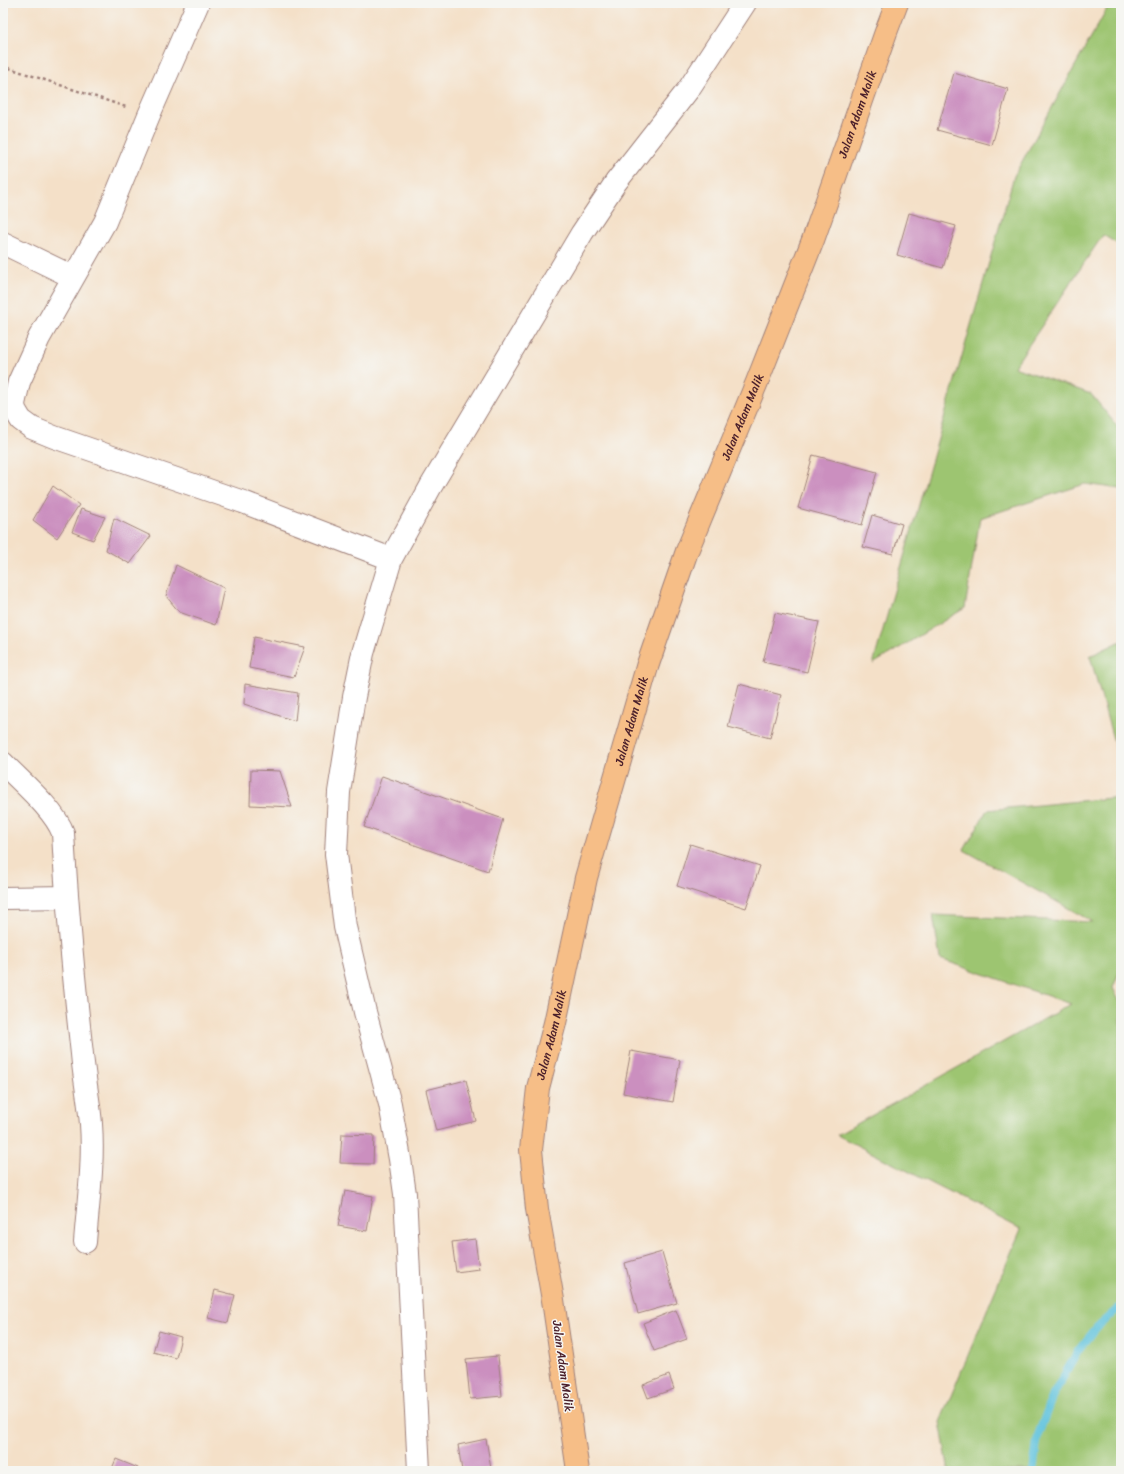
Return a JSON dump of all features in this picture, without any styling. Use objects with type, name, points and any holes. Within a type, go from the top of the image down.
[{"type":"highway","name":"Jalan Adam Malik","points":[[578,1471],[553,1300],[537,1209],[531,1150],[538,1088],[555,1023],[586,878],[647,667],[687,551],[757,382],[813,240],[897,3]]},
{"type":"street","points":[[198,3],[149,115],[105,222],[39,338],[8,402],[21,420],[32,428],[54,437],[243,502],[391,560]]},
{"type":"street","points":[[419,1471],[405,1194],[390,1104],[365,1012],[345,927],[336,854],[339,792],[354,696],[364,653],[391,560],[432,486],[582,232],[616,182],[688,90],[745,3]]},
{"type":"street","points":[[3,243],[73,277]]},
{"type":"street","points":[[3,763],[52,813],[59,823],[63,833],[66,897],[82,1054],[91,1123],[92,1152],[85,1242]]},
{"type":"street","points":[[3,898],[66,897]]},
{"type":"path","points":[[3,66],[149,115]]},
{"type":"green space","points":[[1110,3],[1121,3],[1121,246],[1103,235],[1014,367],[1091,394],[1117,426],[1121,428],[1121,489],[1085,484],[980,518],[965,608],[873,664],[1014,176]]},
{"type":"green space","points":[[1121,641],[1121,768],[1090,656]]},
{"type":"green space","points":[[1121,797],[1121,967],[1113,988],[1121,1004],[1121,1471],[949,1471],[940,1422],[1021,1229],[837,1135],[1071,1004],[940,959],[933,915],[1093,922],[964,850],[987,810]]},
{"type":"building","points":[[954,73],[1008,89],[992,145],[937,130]]},
{"type":"building","points":[[909,213],[956,226],[943,268],[897,255]]},
{"type":"building","points":[[813,455],[877,472],[862,525],[798,508]]},
{"type":"building","points":[[53,486],[79,505],[57,538],[33,520]]},
{"type":"building","points":[[81,509],[105,517],[93,540],[72,532]]},
{"type":"building","points":[[872,515],[902,524],[893,554],[863,547]]},
{"type":"building","points":[[114,518],[151,536],[130,564],[106,550]]},
{"type":"building","points":[[176,565],[224,588],[216,625],[179,612],[166,596]]},
{"type":"building","points":[[775,613],[819,622],[807,672],[763,662]]},
{"type":"building","points":[[254,637],[305,647],[294,677],[249,668]]},
{"type":"building","points":[[245,684],[298,693],[295,721],[244,704]]},
{"type":"building","points":[[739,684],[781,695],[770,738],[728,727]]},
{"type":"building","points":[[251,770],[280,771],[292,807],[250,805]]},
{"type":"building","points":[[382,776],[503,819],[488,871],[364,827]]},
{"type":"building","points":[[690,844],[760,866],[746,908],[677,886]]},
{"type":"building","points":[[631,1051],[680,1060],[673,1102],[623,1093]]},
{"type":"building","points":[[466,1080],[476,1121],[436,1131],[426,1090]]},
{"type":"building","points":[[342,1134],[374,1135],[373,1164],[340,1163]]},
{"type":"building","points":[[345,1191],[373,1196],[367,1231],[338,1226]]},
{"type":"building","points":[[475,1239],[479,1269],[456,1272],[452,1242]]},
{"type":"building","points":[[662,1252],[677,1303],[638,1314],[625,1263]]},
{"type":"building","points":[[215,1290],[235,1295],[228,1323],[208,1318]]},
{"type":"building","points":[[676,1310],[687,1339],[654,1351],[643,1323]]},
{"type":"building","points":[[159,1331],[181,1337],[176,1358],[153,1352]]},
{"type":"building","points":[[498,1356],[502,1396],[470,1399],[466,1359]]},
{"type":"building","points":[[669,1375],[674,1389],[648,1398],[643,1385]]},
{"type":"building","points":[[486,1439],[491,1468],[477,1471],[462,1471],[458,1445]]},
{"type":"building","points":[[116,1459],[138,1468],[137,1471],[111,1471]]},
{"type":"waterway","points":[[1033,1471],[1038,1435],[1053,1395],[1078,1351],[1097,1327],[1121,1306]]}]
